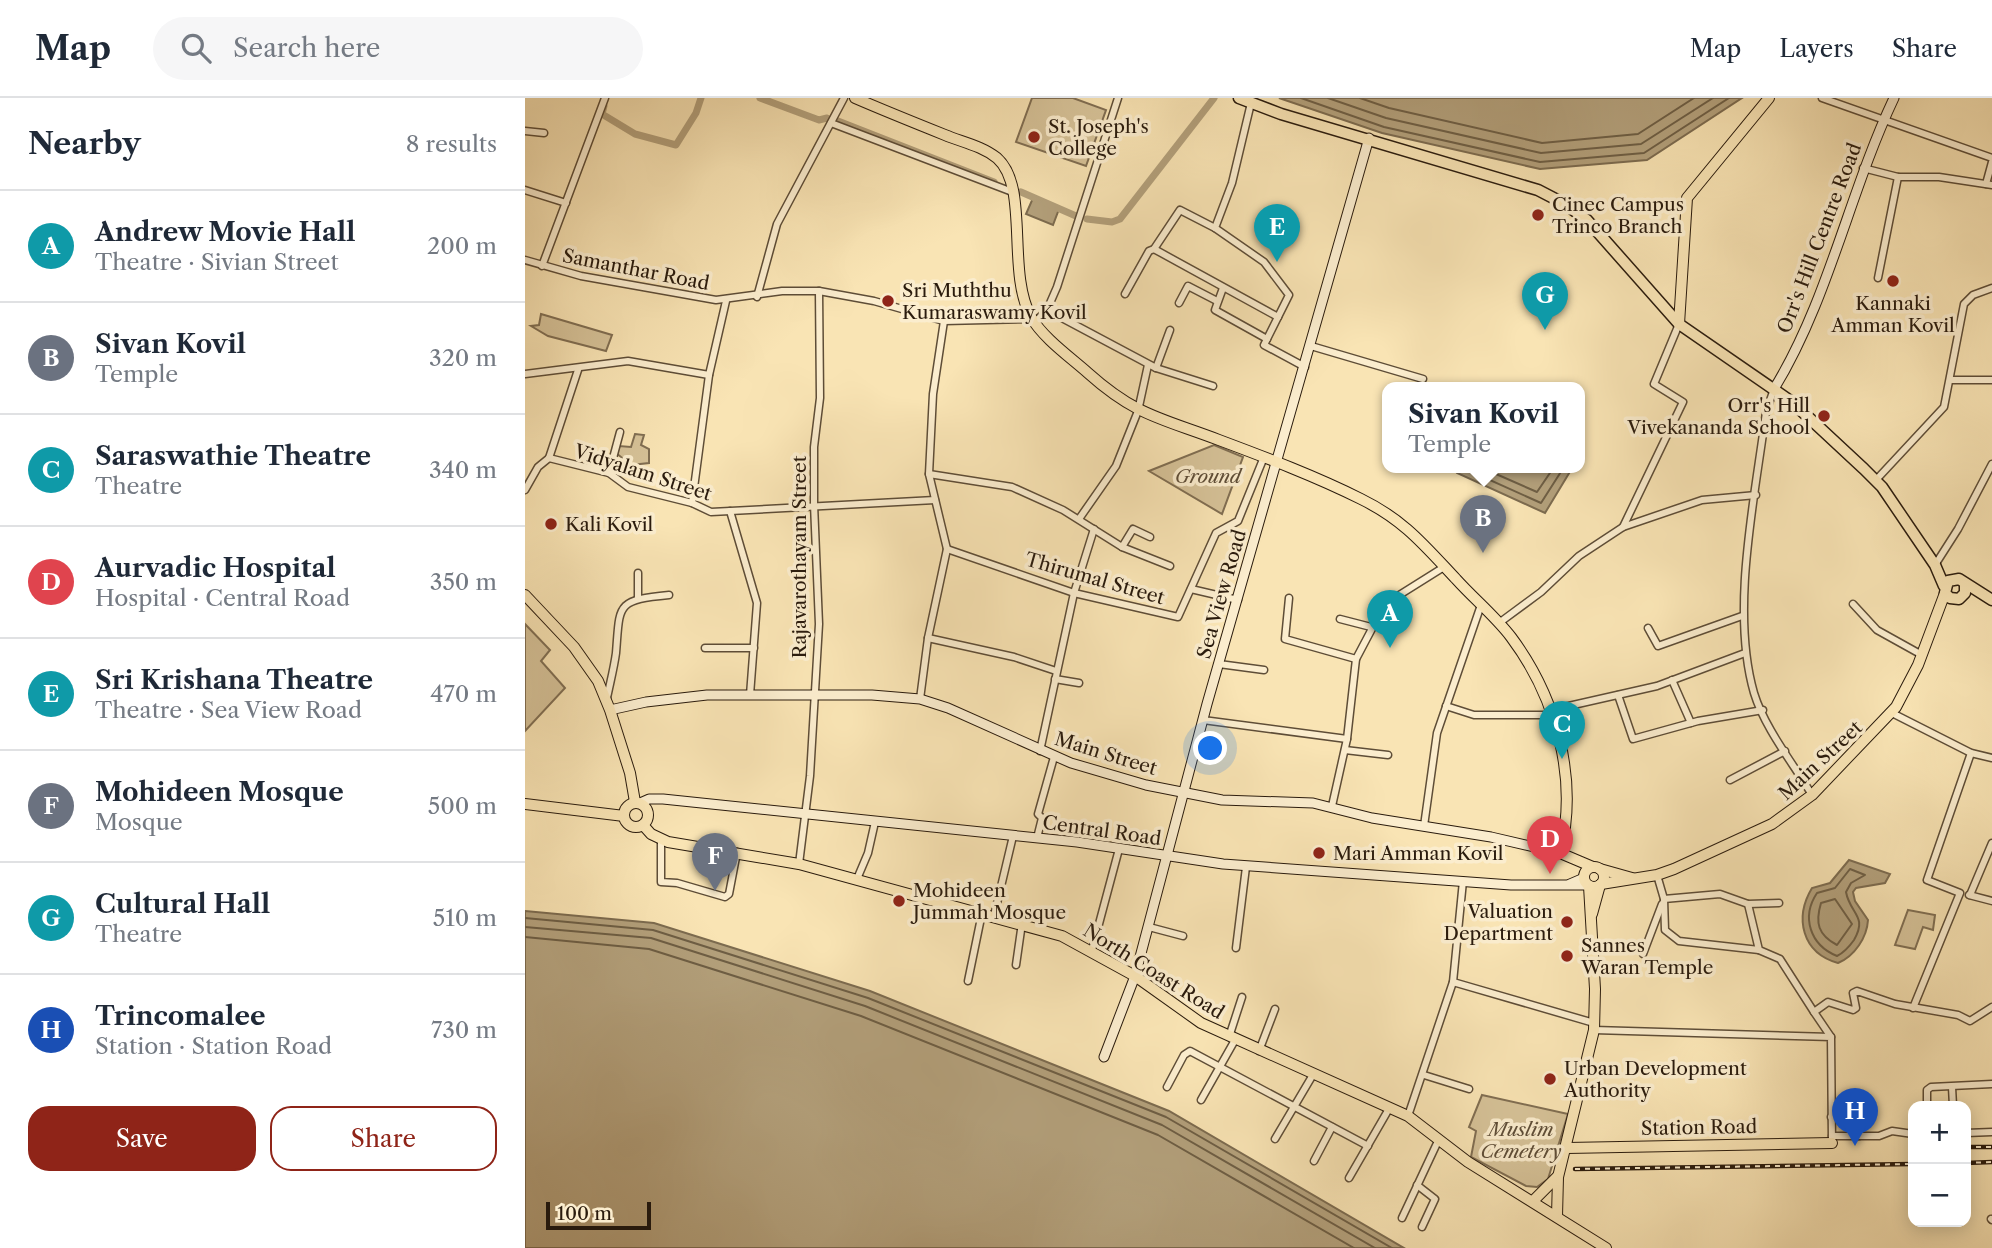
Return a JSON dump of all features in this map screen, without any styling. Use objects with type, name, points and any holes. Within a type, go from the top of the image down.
[{"type":"highway","points":[[1239,98],[1538,190],[1565,204],[1599,232],[1679,324],[1774,389],[1817,424],[1876,480],[1952,594],[1992,601]]},
{"type":"highway","points":[[1935,565],[1992,601]]},
{"type":"highway","points":[[1952,594],[1954,578]]},
{"type":"highway","points":[[1952,594],[1965,584]]},
{"type":"main road","points":[[855,98],[993,156],[1008,173],[1015,194],[1017,269],[1034,321],[1103,387],[1138,411],[1277,462],[1390,515],[1423,541],[1444,567],[1499,623],[1535,673],[1552,713],[1566,781],[1560,853],[1591,882]]},
{"type":"main road","points":[[1679,324],[1687,198],[1769,98]]},
{"type":"main road","name":"Orr's Hill Centre Road","points":[[1774,389],[1785,372],[1829,270],[1862,168],[1894,98]]},
{"type":"main road","name":"Sea View Road","points":[[1104,1058],[1135,976],[1203,720],[1369,138]]},
{"type":"main road","name":"Main Street","points":[[1591,882],[1657,875],[1758,831],[1812,795],[1892,713],[1952,594]]},
{"type":"main road","points":[[525,595],[574,647],[606,699],[638,803],[648,813],[643,825]]},
{"type":"main road","name":"Main Street","points":[[610,710],[683,697],[873,695],[920,699],[948,708],[1054,757],[1103,774],[1229,801],[1287,800],[1332,806],[1372,818],[1560,853],[1597,868],[1636,879]]},
{"type":"main road","name":"Central Road","points":[[638,803],[649,799],[663,799],[1037,838],[1246,867],[1562,887],[1591,882]]},
{"type":"main road","points":[[624,816],[628,805],[638,803]]},
{"type":"main road","points":[[525,804],[624,816],[631,826],[643,825],[661,840]]},
{"type":"main road","name":"North Coast Road","points":[[661,840],[799,864],[1062,936],[1092,950],[1135,976],[1201,1023],[1408,1116],[1468,1162],[1606,1248]]},
{"type":"main road","points":[[1557,1216],[1558,1177],[1594,1026],[1595,989],[1590,925],[1591,882],[1597,868],[1604,877],[1591,882]]},
{"type":"main road","name":"Station Road","points":[[1567,1148],[1832,1139]]},
{"type":"main road","points":[[1533,1201],[1558,1177]]},
{"type":"street","points":[[542,266],[605,98]]},
{"type":"street","points":[[757,297],[777,224],[844,98]]},
{"type":"street","points":[[1034,321],[1047,310],[1071,248],[1118,98]]},
{"type":"street","points":[[1822,98],[1992,160],[1989,185],[1939,177],[1898,177],[1862,168]]},
{"type":"street","points":[[1215,228],[1232,183],[1251,103]]},
{"type":"street","points":[[831,123],[1015,194]]},
{"type":"street","points":[[525,131],[544,133]]},
{"type":"street","points":[[1878,278],[1898,177]]},
{"type":"street","points":[[525,190],[566,203]]},
{"type":"street","points":[[1125,294],[1149,251],[1154,249],[1179,210],[1215,228],[1264,262],[1289,295],[1264,345],[1305,367]]},
{"type":"street","points":[[1154,249],[1278,317]]},
{"type":"street","name":"Samanthar Road","points":[[525,260],[542,266],[726,301],[782,291],[820,291],[874,301],[943,321],[1034,321]]},
{"type":"street","points":[[1179,303],[1188,286],[1217,301]]},
{"type":"street","points":[[1223,288],[1216,310],[1267,339]]},
{"type":"street","points":[[1876,480],[1944,407],[1964,304],[1973,295],[1992,288]]},
{"type":"street","name":"Rajavarothayam Street","points":[[799,864],[806,816],[819,624],[814,447],[820,398],[820,291]]},
{"type":"street","points":[[692,503],[709,375],[726,301]]},
{"type":"street","points":[[1047,310],[1156,369],[1213,386]]},
{"type":"street","points":[[920,699],[928,638],[947,549],[929,474],[933,394],[943,321]]},
{"type":"street","points":[[1623,527],[1683,402],[1680,397],[1658,389],[1654,384],[1679,324]]},
{"type":"street","points":[[1156,369],[1170,330]]},
{"type":"street","points":[[1311,346],[1423,379]]},
{"type":"street","points":[[525,374],[578,370],[628,361],[709,375]]},
{"type":"street","points":[[1079,519],[1116,466],[1138,411],[1148,365]]},
{"type":"street","points":[[549,458],[578,370]]},
{"type":"street","points":[[1951,380],[1992,380]]},
{"type":"street","points":[[1774,389],[1766,412],[1742,616],[1745,653],[1755,696],[1812,795]]},
{"type":"street","points":[[609,473],[620,432]]},
{"type":"street","name":"Thirumal Street","points":[[947,549],[1074,593],[1178,617],[1216,533],[1238,521],[1264,457]]},
{"type":"street","name":"Vidyalam Street","points":[[525,490],[538,467],[549,458],[609,473],[628,487],[692,503],[711,512],[814,504],[935,500]]},
{"type":"street","points":[[1935,565],[1958,529],[1992,464]]},
{"type":"street","points":[[929,474],[1012,487],[1079,519],[1122,547],[1170,566]]},
{"type":"street","points":[[1499,623],[1541,592],[1579,556],[1623,527],[1702,500],[1756,495]]},
{"type":"street","points":[[730,511],[757,603],[750,695]]},
{"type":"street","points":[[1040,751],[1074,593],[1094,529]]},
{"type":"street","points":[[1122,547],[1133,529],[1150,537]]},
{"type":"street","points":[[1332,806],[1347,739],[1356,659],[1385,604],[1444,567]]},
{"type":"street","points":[[638,573],[638,598]]},
{"type":"street","points":[[1191,589],[1238,600]]},
{"type":"street","points":[[606,699],[616,655],[617,618],[638,598],[669,595]]},
{"type":"street","points":[[1289,598],[1285,639],[1356,659]]},
{"type":"street","points":[[1853,604],[1877,630],[1922,655]]},
{"type":"street","points":[[1423,826],[1437,733],[1481,605]]},
{"type":"street","points":[[1648,628],[1659,646],[1742,616]]},
{"type":"street","points":[[1340,619],[1371,627]]},
{"type":"street","points":[[928,638],[1014,657],[1079,683]]},
{"type":"street","points":[[705,648],[754,648]]},
{"type":"street","points":[[1446,706],[1474,715],[1552,713],[1672,680],[1745,653]]},
{"type":"street","points":[[1219,664],[1264,670]]},
{"type":"street","points":[[1672,680],[1691,723]]},
{"type":"street","points":[[1618,695],[1632,739],[1691,723],[1763,710]]},
{"type":"street","points":[[1892,713],[1971,753],[1992,758]]},
{"type":"street","points":[[1203,720],[1347,739]]},
{"type":"street","points":[[1345,750],[1388,755]]},
{"type":"street","points":[[1730,779],[1785,751]]},
{"type":"street","points":[[1971,753],[1927,880],[1960,893],[1992,901]]},
{"type":"street","points":[[1037,838],[1042,818],[1038,814],[1054,757]]},
{"type":"street","points":[[857,879],[868,853],[876,822]]},
{"type":"street","points":[[993,916],[1013,836]]},
{"type":"street","points":[[661,840],[661,882],[677,883],[726,897],[729,894],[737,852]]},
{"type":"street","points":[[1970,895],[1992,843]]},
{"type":"street","points":[[1092,950],[1119,849]]},
{"type":"street","points":[[1236,947],[1246,867]]},
{"type":"street","points":[[1657,875],[1664,899],[1665,930],[1679,942],[1759,950],[1780,959],[1831,1037],[1832,1139],[1879,1136],[1892,1131],[1908,1133]]},
{"type":"street","points":[[1408,1116],[1424,1075],[1453,982],[1463,881]]},
{"type":"street","points":[[1913,1008],[1960,893]]},
{"type":"street","points":[[1664,899],[1720,894],[1748,904],[1779,903]]},
{"type":"street","points":[[1643,954],[1664,899]]},
{"type":"street","points":[[1748,904],[1759,950]]},
{"type":"street","points":[[968,981],[982,913]]},
{"type":"street","points":[[1016,965],[1021,923]]},
{"type":"street","points":[[1149,926],[1183,936]]},
{"type":"street","points":[[1453,982],[1594,1026],[1831,1037]]},
{"type":"street","points":[[1814,1012],[1828,1002],[1853,1010],[1856,1008],[1853,993],[1857,991],[1913,1008],[1958,1015],[1971,1021],[1992,1007]]},
{"type":"street","points":[[1201,1100],[1232,1038],[1242,998]]},
{"type":"street","points":[[1259,1051],[1275,1009]]},
{"type":"street","points":[[1167,1087],[1188,1052],[1220,1066],[1367,1146]]},
{"type":"street","points":[[1275,1139],[1314,1073]]},
{"type":"street","points":[[1424,1075],[1469,1089]]},
{"type":"street","points":[[1927,1101],[1927,1090],[1992,1084]]},
{"type":"street","points":[[1952,1087],[1953,1101]]},
{"type":"street","points":[[1349,1178],[1390,1107]]},
{"type":"street","points":[[1831,1116],[1859,1117],[1859,1136]]},
{"type":"street","points":[[1314,1161],[1332,1127]]},
{"type":"street","points":[[1971,1133],[1992,1132]]},
{"type":"street","points":[[1402,1218],[1439,1139]]},
{"type":"street","points":[[1417,1185],[1435,1199],[1422,1227]]},
{"type":"green space","points":[[1032,98],[1073,98],[1106,110],[1086,166],[1016,142]]},
{"type":"green space","points":[[541,314],[612,335],[606,351],[548,336],[531,326],[539,325]]},
{"type":"green space","points":[[635,434],[644,435],[641,445],[649,449],[649,463],[631,465],[616,453],[619,446],[631,447]]},
{"type":"green space","name":"Ground","points":[[1214,445],[1243,457],[1222,514],[1149,471]]},
{"type":"green space","points":[[525,624],[550,650],[541,661],[565,688],[525,731]]},
{"type":"green space","points":[[1908,910],[1935,915],[1933,930],[1923,927],[1915,949],[1895,945]]},
{"type":"green space","name":"Muslim Cemetery","points":[[1482,1095],[1568,1114],[1548,1179],[1537,1187],[1526,1186],[1471,1157],[1476,1131],[1469,1127]]},
{"type":"water","points":[[1279,98],[1742,98],[1647,160],[1540,169],[1382,133]]},
{"type":"water","points":[[1033,198],[1059,209],[1053,225],[1026,214]]},
{"type":"water","points":[[1457,473],[1569,473],[1545,513]]},
{"type":"water","points":[[1849,860],[1890,874],[1885,883],[1856,888],[1853,892],[1855,901],[1868,920],[1867,926],[1855,951],[1838,963],[1826,958],[1809,943],[1803,911],[1812,888],[1830,883]]},
{"type":"water","points":[[525,911],[654,923],[870,991],[1169,1111],[1404,1248],[525,1248]]},
{"type":"waterway","points":[[604,106],[602,114],[635,134],[676,145],[696,113],[701,98]]},
{"type":"waterway","points":[[760,98],[819,120],[827,118]]},
{"type":"waterway","points":[[1087,219],[1112,222],[1120,219],[1214,98]]},
{"type":"waterway","points":[[838,121],[994,182]]},
{"type":"waterway","points":[[1021,192],[1076,216]]},
{"type":"railway","points":[[1971,1147],[1992,1147]]},
{"type":"railway","points":[[1971,1163],[1992,1162]]},
{"type":"railway","points":[[1575,1169],[1908,1164]]},
{"type":"place","name":"St. Joseph's College","points":[[1034,137]]},
{"type":"place","name":"Cinec Campus Trinco Branch","points":[[1538,215]]},
{"type":"place","name":"Sri Krishana Theatre","points":[[1277,262]]},
{"type":"place","name":"Kannaki Amman Kovil","points":[[1893,281]]},
{"type":"place","name":"Sri Muththu Kumaraswamy Kovil","points":[[888,301]]},
{"type":"place","name":"Cultural Hall","points":[[1545,330]]},
{"type":"place","name":"Orr's Hill Vivekananda School","points":[[1824,416]]},
{"type":"place","name":"Kali Kovil","points":[[551,524]]},
{"type":"place","name":"Sivan Kovil","points":[[1483,553]]},
{"type":"place","name":"Andrew Movie Hall","points":[[1390,648]]},
{"type":"place","name":"Saraswathie Theatre","points":[[1562,759]]},
{"type":"place","name":"Mari Amman Kovil","points":[[1319,853]]},
{"type":"place","name":"Aurvadic Hospital","points":[[1550,874]]},
{"type":"place","name":"Mohideen Mosque","points":[[715,891]]},
{"type":"place","name":"Mohideen Jummah Mosque","points":[[899,901]]},
{"type":"place","name":"Valuation Department","points":[[1567,922]]},
{"type":"place","name":"Sannes Waran Temple","points":[[1567,956]]},
{"type":"place","name":"Urban Development Authority","points":[[1550,1079]]},
{"type":"place","name":"Trincomalee","points":[[1855,1146]]}]
